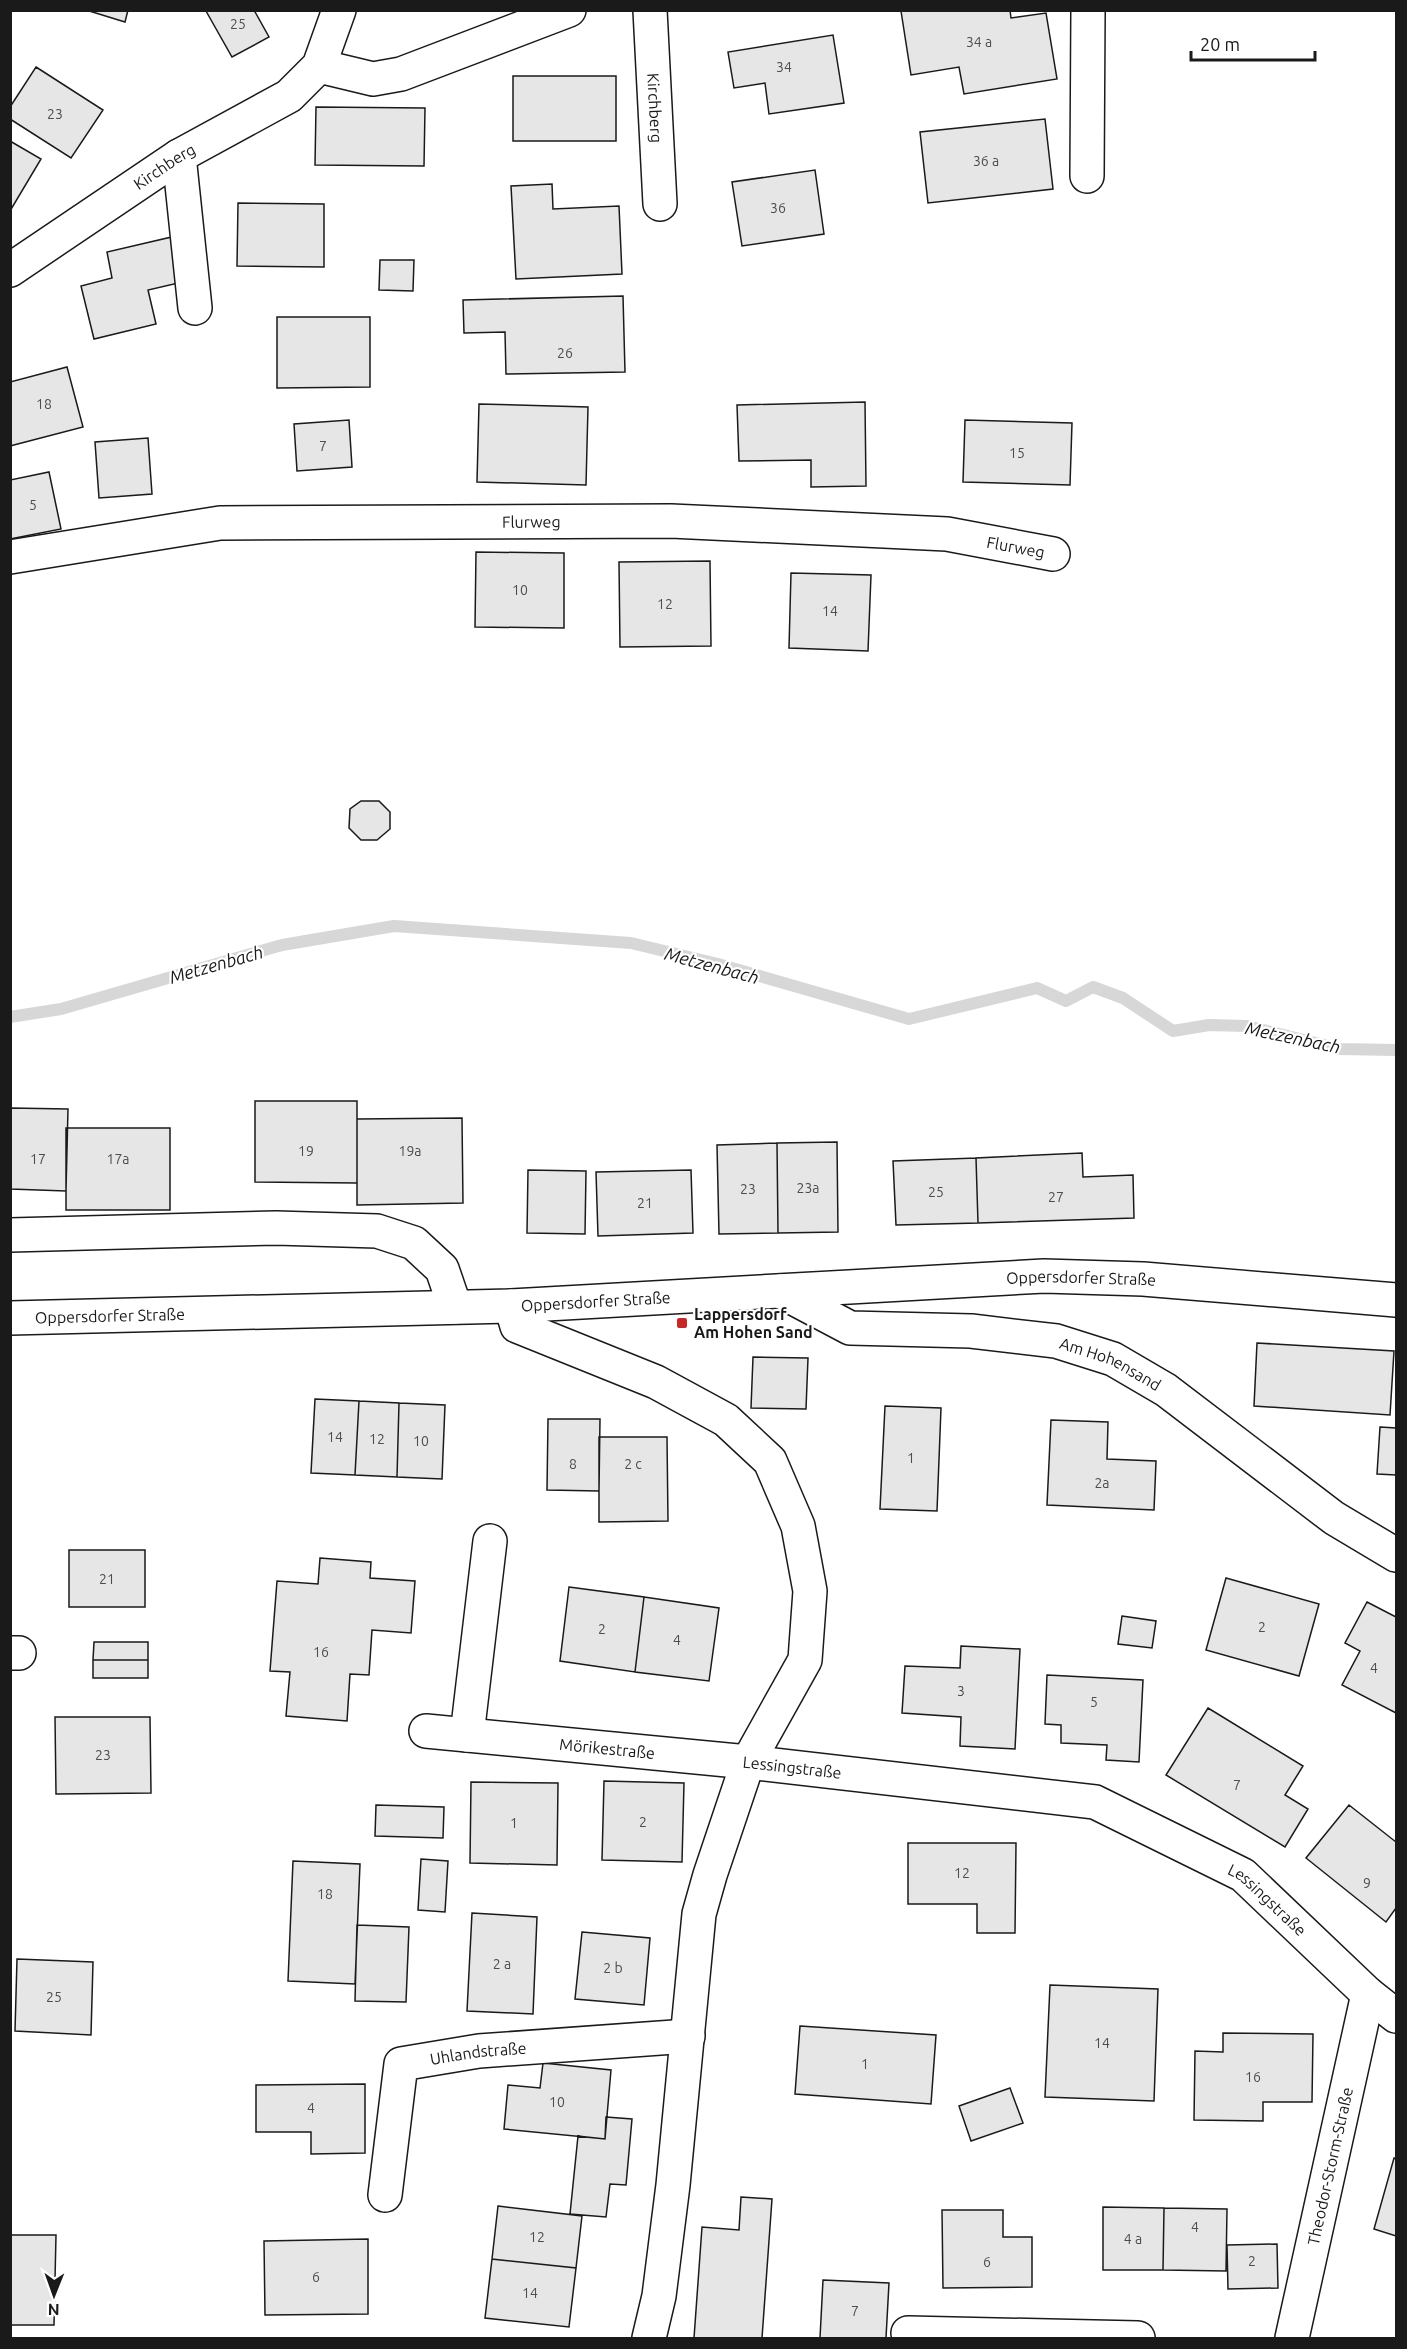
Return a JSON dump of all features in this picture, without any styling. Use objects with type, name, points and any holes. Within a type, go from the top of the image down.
[{"type":"street","name":"Kirchberg","points":[[650,10],[660,204]]},
{"type":"street","points":[[1087,176],[1088,10]]},
{"type":"street","points":[[319,66],[373,79],[401,74],[555,13]]},
{"type":"street","name":"Kirchberg","points":[[10,270],[179,156],[289,96],[319,66],[334,14]]},
{"type":"street","points":[[179,156],[195,308]]},
{"type":"street","name":"Flurweg","points":[[10,557],[230,522],[659,520],[947,534],[1053,554]]},
{"type":"street","points":[[10,1235],[276,1228],[377,1231],[414,1244],[442,1269],[455,1307]]},
{"type":"street","name":"Oppersdorfer Straße","points":[[10,1318],[511,1306],[1044,1276],[1155,1280],[1396,1300]]},
{"type":"street","name":"Am Hohensand","points":[[780,1291],[850,1328],[970,1331],[1056,1341],[1113,1359],[1167,1390],[1334,1518],[1396,1555]]},
{"type":"street","name":"Lessingstraße","points":[[511,1306],[517,1326],[656,1382],[726,1420],[770,1461],[798,1526],[810,1591],[805,1660],[748,1762],[1095,1802],[1243,1875],[1368,1994],[1396,2016]]},
{"type":"street","points":[[467,1735],[490,1541]]},
{"type":"street","name":"Mörikestraße","points":[[426,1731],[748,1762]]},
{"type":"street","points":[[649,2338],[659,2296],[699,1914],[748,1762]]},
{"type":"street","name":"Theodor-Storm-Straße","points":[[1292,2338],[1368,1994]]},
{"type":"street","name":"Uhlandstraße","points":[[385,2195],[401,2064],[479,2051],[687,2036]]},
{"type":"street","points":[[908,2333],[1138,2338]]},
{"type":"building","points":[[86,10],[128,10],[125,22]]},
{"type":"building","points":[[254,10],[269,37],[232,57],[206,11]]},
{"type":"building","points":[[1010,10],[1011,18],[1046,13],[1057,79],[964,94],[959,67],[911,75],[901,11]]},
{"type":"building","points":[[833,35],[844,103],[769,114],[765,83],[734,88],[728,52]]},
{"type":"building","points":[[36,67],[103,110],[71,158],[10,119],[10,107]]},
{"type":"building","points":[[513,76],[616,76],[616,141],[513,141]]},
{"type":"building","points":[[316,107],[425,108],[424,166],[315,165]]},
{"type":"building","points":[[1045,119],[1053,189],[928,203],[920,132]]},
{"type":"building","points":[[10,141],[41,159],[10,211]]},
{"type":"building","points":[[815,170],[824,234],[742,246],[732,182]]},
{"type":"building","points":[[552,184],[553,209],[619,206],[622,274],[516,279],[511,186]]},
{"type":"building","points":[[238,203],[324,204],[324,267],[237,266]]},
{"type":"building","points":[[176,236],[187,281],[148,290],[156,324],[94,339],[81,286],[112,278],[107,252]]},
{"type":"building","points":[[380,260],[414,260],[413,291],[379,290]]},
{"type":"building","points":[[623,296],[625,372],[506,374],[505,332],[464,333],[463,300]]},
{"type":"building","points":[[277,317],[370,317],[370,387],[277,388]]},
{"type":"building","points":[[67,367],[83,427],[10,446],[10,382]]},
{"type":"building","points":[[865,402],[866,486],[811,487],[811,460],[739,461],[737,405]]},
{"type":"building","points":[[479,404],[588,407],[586,485],[477,482]]},
{"type":"building","points":[[349,420],[352,467],[297,471],[294,424]]},
{"type":"building","points":[[965,420],[1072,423],[1070,485],[963,482]]},
{"type":"building","points":[[148,438],[152,494],[99,498],[95,442]]},
{"type":"building","points":[[49,472],[61,529],[10,539],[10,480]]},
{"type":"building","points":[[476,552],[564,553],[564,628],[475,627]]},
{"type":"building","points":[[710,561],[711,646],[620,647],[619,562]]},
{"type":"building","points":[[791,573],[871,575],[868,651],[789,648]]},
{"type":"building","points":[[361,801],[379,801],[390,812],[390,829],[377,840],[361,840],[349,828],[350,809]]},
{"type":"building","points":[[255,1101],[357,1101],[357,1183],[255,1182]]},
{"type":"building","points":[[10,1108],[68,1109],[66,1191],[10,1189]]},
{"type":"building","points":[[462,1118],[463,1203],[357,1205],[357,1119]]},
{"type":"building","points":[[66,1128],[170,1128],[170,1210],[66,1210]]},
{"type":"building","points":[[837,1142],[838,1232],[778,1233],[777,1143]]},
{"type":"building","points":[[777,1143],[778,1233],[719,1234],[717,1145]]},
{"type":"building","points":[[1082,1153],[1083,1177],[1133,1175],[1134,1218],[978,1223],[976,1158]]},
{"type":"building","points":[[976,1158],[978,1223],[896,1225],[893,1161]]},
{"type":"building","points":[[528,1170],[586,1171],[585,1234],[527,1233]]},
{"type":"building","points":[[691,1170],[693,1233],[598,1236],[596,1172]]},
{"type":"building","points":[[1257,1343],[1394,1351],[1390,1415],[1254,1406]]},
{"type":"building","points":[[753,1357],[808,1358],[806,1409],[751,1408]]},
{"type":"building","points":[[315,1399],[359,1401],[355,1475],[311,1473]]},
{"type":"building","points":[[359,1401],[399,1403],[397,1477],[355,1475]]},
{"type":"building","points":[[399,1403],[445,1405],[442,1479],[397,1477]]},
{"type":"building","points":[[885,1406],[941,1408],[937,1511],[880,1509]]},
{"type":"building","points":[[548,1419],[600,1419],[599,1491],[547,1490]]},
{"type":"building","points":[[1051,1420],[1108,1422],[1107,1459],[1156,1461],[1154,1510],[1047,1505]]},
{"type":"building","points":[[1380,1427],[1396,1428],[1396,1475],[1377,1474]]},
{"type":"building","points":[[599,1437],[667,1437],[668,1521],[599,1522]]},
{"type":"building","points":[[69,1550],[145,1550],[145,1607],[69,1607]]},
{"type":"building","points":[[320,1558],[371,1562],[370,1578],[415,1581],[411,1633],[372,1630],[369,1675],[350,1674],[347,1721],[286,1716],[290,1672],[270,1671],[277,1581],[318,1584]]},
{"type":"building","points":[[1226,1578],[1319,1604],[1299,1676],[1206,1650]]},
{"type":"building","points":[[569,1587],[644,1597],[635,1672],[560,1661]]},
{"type":"building","points":[[644,1597],[719,1608],[709,1681],[635,1672]]},
{"type":"building","points":[[1367,1602],[1396,1617],[1396,1713],[1342,1685],[1360,1651],[1345,1643]]},
{"type":"building","points":[[1122,1616],[1156,1621],[1152,1648],[1118,1644]]},
{"type":"building","points":[[94,1642],[148,1642],[148,1660],[93,1660]]},
{"type":"building","points":[[961,1646],[1020,1649],[1015,1749],[960,1746],[961,1717],[902,1713],[905,1666],[960,1668]]},
{"type":"building","points":[[93,1660],[148,1660],[148,1678],[93,1678]]},
{"type":"building","points":[[1047,1675],[1143,1680],[1139,1762],[1106,1760],[1107,1745],[1061,1743],[1061,1725],[1045,1724]]},
{"type":"building","points":[[1208,1708],[1303,1766],[1285,1795],[1308,1809],[1285,1847],[1166,1775]]},
{"type":"building","points":[[55,1717],[150,1717],[151,1793],[56,1794]]},
{"type":"building","points":[[604,1781],[684,1783],[682,1862],[602,1860]]},
{"type":"building","points":[[471,1782],[558,1783],[557,1865],[470,1863]]},
{"type":"building","points":[[376,1805],[444,1807],[443,1838],[375,1836]]},
{"type":"building","points":[[1349,1805],[1396,1842],[1396,1908],[1386,1922],[1306,1858]]},
{"type":"building","points":[[908,1843],[1016,1843],[1015,1933],[977,1933],[977,1904],[908,1904]]},
{"type":"building","points":[[421,1859],[448,1861],[445,1912],[418,1910]]},
{"type":"building","points":[[293,1861],[360,1864],[355,1984],[288,1981]]},
{"type":"building","points":[[472,1913],[537,1917],[533,2014],[467,2011]]},
{"type":"building","points":[[357,1925],[409,1927],[406,2002],[355,2001]]},
{"type":"building","points":[[582,1932],[650,1938],[644,2005],[575,1999]]},
{"type":"building","points":[[17,1959],[93,1962],[91,2035],[15,2031]]},
{"type":"building","points":[[1050,1985],[1158,1989],[1154,2101],[1045,2097]]},
{"type":"building","points":[[800,2026],[936,2035],[931,2104],[795,2094]]},
{"type":"building","points":[[1223,2033],[1313,2034],[1312,2102],[1263,2102],[1263,2121],[1194,2120],[1195,2051],[1223,2052]]},
{"type":"building","points":[[543,2063],[611,2070],[605,2139],[504,2129],[508,2085],[540,2088]]},
{"type":"building","points":[[365,2084],[365,2153],[311,2154],[311,2132],[256,2132],[256,2085]]},
{"type":"building","points":[[1010,2088],[1023,2123],[971,2141],[959,2106]]},
{"type":"building","points":[[606,2117],[632,2119],[626,2185],[610,2184],[606,2217],[570,2214],[578,2136],[605,2139]]},
{"type":"building","points":[[1394,2158],[1396,2159],[1396,2236],[1374,2229]]},
{"type":"building","points":[[741,2197],[772,2199],[762,2338],[694,2338],[702,2227],[739,2230]]},
{"type":"building","points":[[498,2206],[582,2216],[576,2268],[492,2259]]},
{"type":"building","points":[[1103,2207],[1164,2208],[1163,2270],[1103,2270]]},
{"type":"building","points":[[1164,2208],[1227,2209],[1226,2271],[1163,2270]]},
{"type":"building","points":[[942,2210],[1003,2210],[1003,2237],[1032,2237],[1032,2287],[943,2288]]},
{"type":"building","points":[[10,2235],[56,2235],[54,2325],[10,2325]]},
{"type":"building","points":[[368,2239],[368,2314],[265,2315],[264,2241]]},
{"type":"building","points":[[1277,2244],[1278,2288],[1228,2289],[1227,2245]]},
{"type":"building","points":[[492,2259],[576,2268],[569,2327],[485,2318]]},
{"type":"building","points":[[823,2280],[889,2283],[886,2338],[820,2338]]},
{"type":"waterway","name":"Metzenbach","points":[[10,1017],[61,1009],[282,945],[394,926],[631,943],[718,964],[909,1019],[1037,988],[1066,1001],[1093,987],[1123,998],[1173,1031],[1209,1025],[1247,1026],[1340,1049],[1396,1050]]},
{"type":"place","name":"Lappersdorf Am Hohen Sand","points":[[682,1323]]}]
